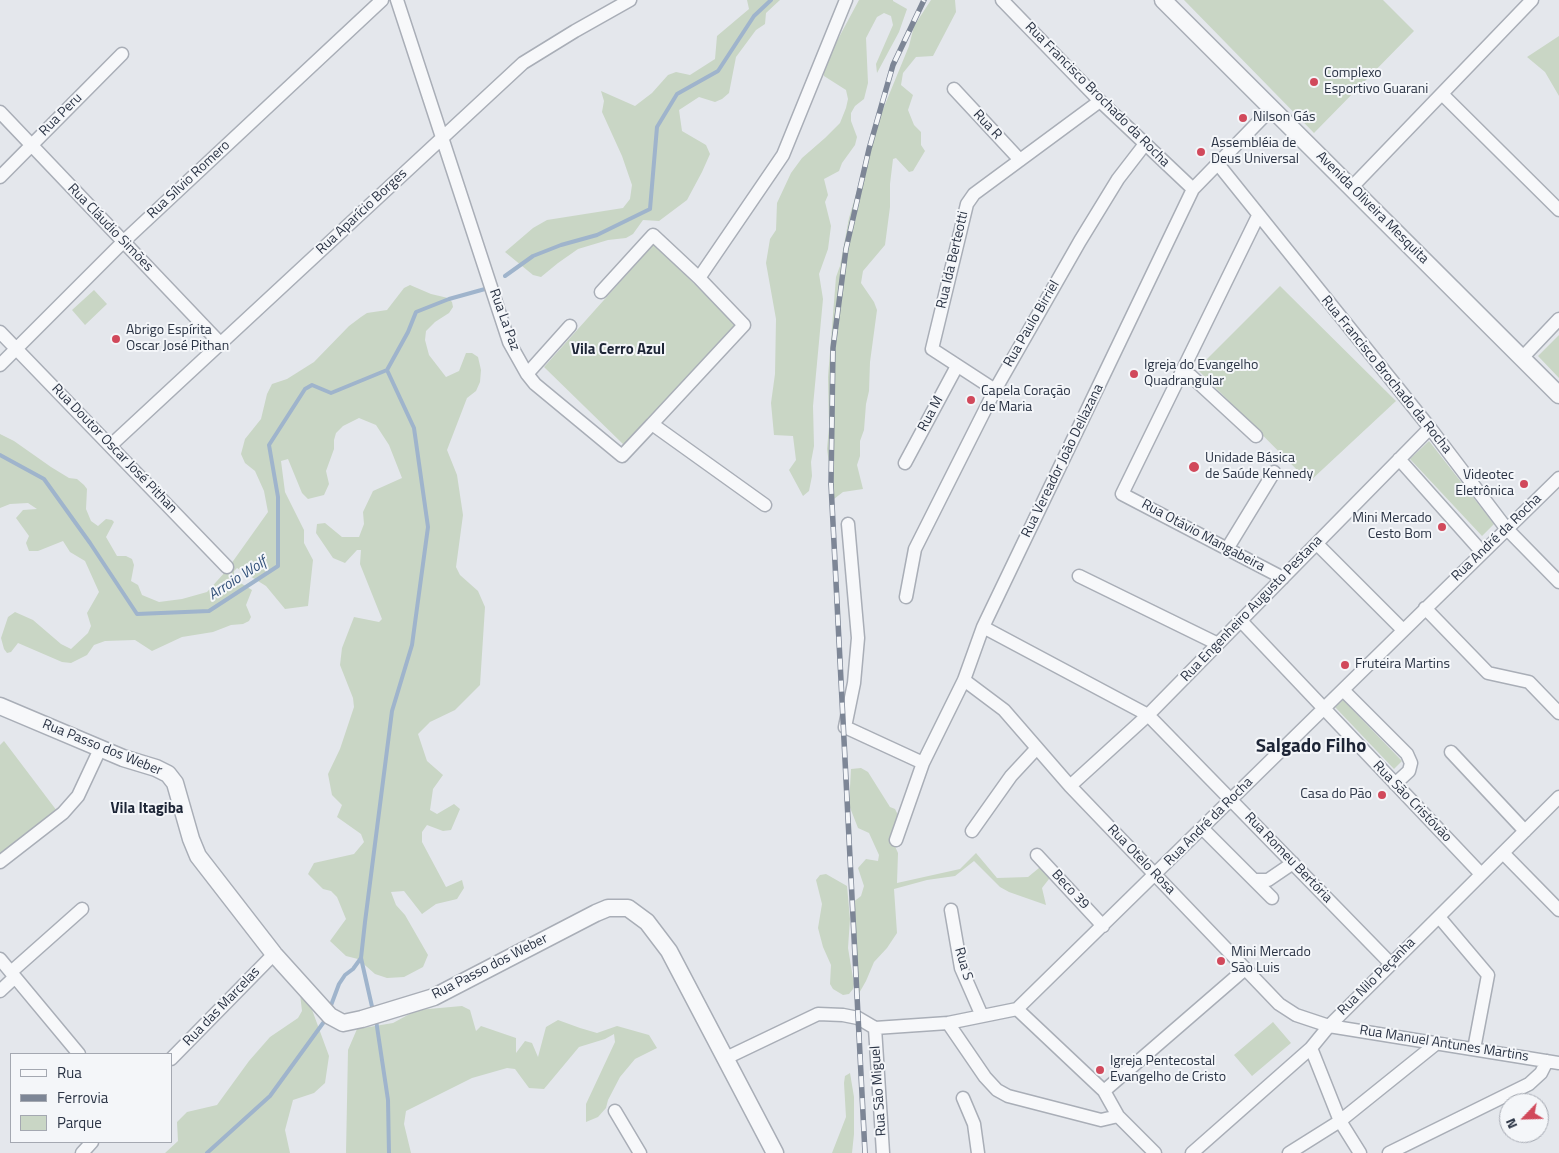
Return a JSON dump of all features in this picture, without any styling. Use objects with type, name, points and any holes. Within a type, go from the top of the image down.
[{"type":"street","name":"Rua Sílvio Romero","points":[[0,365],[123,242],[382,0]]},
{"type":"street","name":"Rua La Paz","points":[[397,0],[509,342],[527,374],[535,384],[622,456],[652,424]]},
{"type":"street","name":"Rua Aparício Borges","points":[[110,446],[523,63],[559,40],[630,0]]},
{"type":"street","points":[[699,278],[783,155],[846,0]]},
{"type":"street","name":"Rua Francisco Brochado da Rocha","points":[[1002,0],[1100,101],[1193,190]]},
{"type":"street","name":"Avenida Oliveira Mesquita","points":[[1163,0],[1559,395]]},
{"type":"street","points":[[1351,188],[1532,0]]},
{"type":"street","name":"Rua Peru","points":[[0,177],[122,54]]},
{"type":"street","name":"Rua R","points":[[954,89],[1020,160]]},
{"type":"street","points":[[1442,94],[1559,210]]},
{"type":"street","name":"Rua Ida Berteotti","points":[[995,390],[932,348],[966,204],[974,194],[1100,101]]},
{"type":"street","name":"Rua Vereador João Dellazana","points":[[896,840],[923,763],[964,680],[983,627],[1193,190],[1272,108]]},
{"type":"street","name":"Rua Cláudio Simões","points":[[0,112],[220,343]]},
{"type":"street","name":"Rua Paulo Birriel","points":[[906,597],[915,549],[995,390],[1085,233],[1118,180],[1145,144]]},
{"type":"street","name":"Rua Francisco Brochado da Rocha","points":[[1218,164],[1430,428],[1506,528],[1559,582]]},
{"type":"street","points":[[1256,436],[1191,376],[1182,370],[1258,216]]},
{"type":"street","points":[[602,292],[653,235],[744,324],[652,424],[765,505]]},
{"type":"street","points":[[1522,358],[1559,319]]},
{"type":"street","points":[[527,374],[570,326]]},
{"type":"street","name":"Rua Doutor Oscar José Pithan","points":[[0,332],[228,566]]},
{"type":"street","name":"Rua M","points":[[905,463],[957,366]]},
{"type":"street","name":"Rua Otávio Mangabeira","points":[[1182,370],[1122,494],[1283,578]]},
{"type":"street","name":"Rua Engenheiro Augusto Pestana","points":[[1070,786],[1148,715],[1430,428]]},
{"type":"street","points":[[1400,459],[1482,552]]},
{"type":"street","points":[[1227,548],[1274,472]]},
{"type":"street","name":"Rua André da Rocha","points":[[1017,1010],[1559,478]]},
{"type":"street","points":[[848,524],[858,638],[854,683],[845,727],[923,763]]},
{"type":"street","points":[[1317,544],[1403,630]]},
{"type":"street","points":[[1078,576],[1218,644]]},
{"type":"street","points":[[1425,608],[1488,673],[1529,682],[1559,713]]},
{"type":"street","name":"Rua São Cristóvão","points":[[1241,621],[1481,874]]},
{"type":"street","name":"Rua Romeu Bertória","points":[[983,627],[1148,715],[1391,964]]},
{"type":"street","name":"Rua Otelo Rosa","points":[[964,680],[1004,710],[1070,786],[1279,1004],[1296,1015],[1329,1026]]},
{"type":"street","points":[[1343,690],[1406,754],[1411,763],[1409,770],[1395,784]]},
{"type":"street","name":"Rua Passo dos Weber","points":[[0,706],[100,749],[168,774],[175,782],[190,839],[198,856],[274,954],[330,1016],[343,1023],[362,1020],[434,997],[596,913],[608,908],[628,908],[647,922],[669,952],[775,1153]]},
{"type":"street","points":[[972,831],[1011,776],[1037,748]]},
{"type":"street","points":[[0,862],[63,814],[78,796],[100,749]]},
{"type":"street","points":[[1451,752],[1525,831]]},
{"type":"street","name":"Rua Nilo Peçanha","points":[[1192,1153],[1311,1048],[1329,1026],[1559,797]]},
{"type":"street","points":[[1202,828],[1272,898]]},
{"type":"street","points":[[1503,852],[1559,910]]},
{"type":"street","name":"Beco 39","points":[[1037,855],[1103,926]]},
{"type":"street","points":[[1255,880],[1268,880],[1292,863]]},
{"type":"street","points":[[0,991],[13,975],[82,909]]},
{"type":"street","name":"Rua S","points":[[951,910],[961,968],[982,1016]]},
{"type":"street","points":[[1438,916],[1488,976],[1474,1049]]},
{"type":"street","name":"Rua das Marcelas","points":[[172,1058],[274,954]]},
{"type":"street","points":[[0,959],[78,1053]]},
{"type":"street","points":[[1104,1092],[1245,969]]},
{"type":"street","points":[[726,1058],[818,1014],[858,1018],[875,1028],[948,1022],[1017,1010],[1104,1092],[1118,1116],[1155,1153]]},
{"type":"street","points":[[948,1022],[996,1090],[1021,1100],[1100,1120],[1118,1116]]},
{"type":"street","name":"Rua Manuel Antunes Martins","points":[[1329,1026],[1553,1062]]},
{"type":"street","name":"Rua São Miguel","points":[[875,1028],[883,1153]]},
{"type":"street","points":[[1289,1153],[1340,1121],[1437,1043]]},
{"type":"street","points":[[1311,1048],[1340,1121],[1360,1153]]},
{"type":"street","points":[[1389,1153],[1529,1084],[1553,1062]]},
{"type":"street","points":[[963,1098],[974,1124],[978,1153]]},
{"type":"street","points":[[616,1111],[640,1153]]},
{"type":"street","points":[[82,1153],[91,1143]]},
{"type":"green space","points":[[747,0],[780,0],[766,13],[765,24],[756,30],[736,57],[729,93],[715,102],[699,97],[679,110],[682,131],[706,145],[710,154],[687,200],[659,221],[643,220],[633,234],[626,238],[608,240],[578,249],[541,277],[533,275],[505,252],[533,228],[547,220],[623,208],[630,199],[632,185],[622,156],[602,112],[604,101],[601,91],[635,106],[652,93],[668,75],[676,72],[690,75],[715,59],[717,36],[749,9]]},
{"type":"green space","points":[[859,0],[893,0],[907,9],[899,32],[877,73],[876,64],[893,25],[891,16],[884,13],[877,17],[866,38],[868,83],[864,99],[855,106],[851,113],[851,121],[857,137],[855,145],[842,163],[839,171],[824,179],[828,195],[825,202],[831,226],[828,249],[819,274],[823,299],[813,406],[814,446],[811,462],[812,476],[809,491],[803,496],[789,470],[796,460],[793,436],[774,435],[771,403],[775,374],[776,319],[766,263],[770,239],[776,230],[777,203],[791,173],[802,158],[840,123],[846,108],[848,99],[846,90],[824,76],[823,67]]},
{"type":"green space","points":[[931,0],[955,0],[956,12],[933,56],[916,57],[903,73],[901,85],[913,95],[908,110],[914,125],[921,132],[921,145],[925,151],[913,171],[909,172],[896,158],[893,159],[885,245],[863,271],[861,283],[877,310],[864,430],[860,441],[860,456],[857,465],[863,489],[843,492],[834,499],[827,449],[829,427],[828,377],[836,277],[840,266],[849,218],[875,129],[909,46],[914,26]]},
{"type":"green space","name":"Complexo Esportivo Guarani","points":[[1184,0],[1383,0],[1414,31],[1314,133]]},
{"type":"green space","points":[[1559,36],[1559,96],[1545,72],[1527,57]]},
{"type":"green space","points":[[654,244],[736,325],[625,446],[544,367]]},
{"type":"green space","points":[[410,285],[431,294],[448,298],[452,302],[453,307],[449,313],[435,322],[426,331],[425,340],[429,355],[446,377],[459,371],[466,353],[472,353],[478,357],[481,370],[480,382],[476,391],[467,398],[447,450],[457,475],[463,515],[456,567],[460,575],[478,591],[485,607],[480,685],[455,710],[430,722],[418,734],[427,761],[443,775],[433,789],[430,810],[437,814],[454,804],[460,809],[451,830],[443,831],[427,825],[422,832],[422,842],[446,887],[462,880],[464,888],[457,899],[436,904],[422,914],[404,891],[391,892],[396,905],[405,915],[428,955],[423,967],[404,977],[387,978],[375,974],[358,959],[346,956],[330,941],[346,919],[337,897],[331,891],[323,889],[308,874],[314,863],[354,854],[364,842],[361,834],[337,817],[342,805],[332,795],[328,774],[340,749],[354,707],[353,698],[340,665],[342,648],[354,617],[379,622],[382,619],[360,564],[361,550],[357,550],[345,563],[333,558],[316,533],[317,524],[325,523],[342,537],[359,537],[364,524],[363,512],[373,491],[402,478],[389,445],[376,425],[359,418],[343,426],[336,433],[334,449],[326,471],[329,484],[324,495],[308,499],[302,493],[288,459],[281,461],[285,492],[304,530],[304,543],[313,560],[308,606],[285,609],[266,586],[237,568],[234,571],[234,579],[252,590],[246,605],[251,617],[249,621],[213,632],[182,637],[152,651],[135,640],[105,641],[94,645],[87,655],[71,663],[62,662],[18,643],[11,652],[7,653],[4,649],[1,638],[8,617],[15,612],[33,620],[61,644],[71,649],[88,633],[91,626],[87,613],[99,592],[85,561],[70,552],[63,541],[38,551],[29,551],[26,543],[29,536],[16,518],[23,510],[37,509],[28,503],[10,504],[0,508],[0,434],[14,441],[69,478],[77,479],[84,485],[87,489],[86,509],[91,521],[98,526],[106,519],[114,522],[106,537],[117,556],[126,556],[132,559],[134,565],[131,581],[138,585],[142,595],[159,602],[182,599],[207,592],[226,571],[268,512],[264,491],[255,471],[245,463],[241,454],[245,439],[261,419],[267,394],[272,384],[287,379],[314,362],[349,326],[367,313],[387,310],[404,288]]},
{"type":"green space","points":[[1280,286],[1396,401],[1309,482],[1197,369]]},
{"type":"green space","points":[[94,290],[107,304],[85,325],[72,310]]},
{"type":"green space","points":[[1559,335],[1559,378],[1538,356]]},
{"type":"green space","points":[[1429,441],[1494,524],[1482,536],[1410,459]]},
{"type":"green space","points":[[1343,700],[1402,761],[1394,769],[1335,707]]},
{"type":"green space","points":[[4,741],[57,811],[0,854],[0,745]]},
{"type":"green space","points":[[861,768],[868,772],[890,807],[895,809],[901,821],[893,842],[898,853],[897,883],[960,869],[976,853],[997,878],[1028,877],[1039,868],[1051,868],[1049,879],[1042,888],[1046,905],[1000,887],[974,861],[955,876],[927,880],[894,889],[897,933],[874,962],[858,995],[852,903],[861,896],[864,886],[858,868],[866,859],[878,861],[879,855],[869,833],[858,828],[849,805],[851,769]]},
{"type":"green space","points":[[826,874],[847,886],[850,919],[848,948],[854,984],[849,994],[843,995],[833,989],[830,984],[831,965],[823,947],[818,928],[822,904],[816,880],[820,875]]},
{"type":"green space","points":[[300,994],[307,996],[329,1056],[325,1083],[314,1093],[293,1100],[285,1130],[290,1153],[165,1153],[178,1141],[177,1122],[187,1112],[217,1105],[249,1061],[270,1037],[298,1018],[302,1011]]},
{"type":"green space","points":[[462,1006],[470,1010],[476,1031],[481,1026],[516,1038],[516,1053],[525,1041],[532,1043],[538,1057],[546,1027],[558,1020],[597,1033],[617,1026],[649,1035],[657,1048],[635,1059],[620,1077],[606,1108],[598,1117],[586,1122],[586,1104],[615,1042],[614,1034],[605,1039],[579,1047],[544,1089],[529,1088],[515,1069],[507,1068],[472,1078],[406,1111],[404,1124],[411,1153],[346,1153],[348,1050],[357,1029],[393,1023],[417,1010]]},
{"type":"green space","points":[[1273,1022],[1291,1043],[1252,1076],[1234,1055]]},
{"type":"green space","points":[[850,1073],[854,1097],[852,1153],[832,1153],[846,1117],[844,1083],[845,1076]]},
{"type":"waterway","points":[[505,276],[533,256],[561,245],[597,235],[650,209],[657,127],[677,94],[718,71],[754,16],[771,0]]},
{"type":"waterway","name":"Arroio Wolf","points":[[0,455],[44,479],[90,543],[137,614],[209,611],[278,566],[278,497],[269,445],[305,389],[312,385],[331,393],[387,370],[408,332],[416,312],[449,299],[485,289]]},
{"type":"waterway","points":[[373,1011],[361,958],[365,922],[392,711],[412,645],[428,527],[414,428],[387,370]]},
{"type":"waterway","points":[[330,1008],[339,984],[361,958]]},
{"type":"waterway","points":[[207,1153],[270,1096],[326,1019]]},
{"type":"waterway","points":[[376,1020],[388,1100],[389,1153]]},
{"type":"railway","points":[[865,1153],[831,484],[833,348],[846,249],[869,149],[893,65],[924,0]]},
{"type":"place","name":"Complexo Esportivo Guarani","points":[[1314,82]]},
{"type":"place","name":"Nilson Gás","points":[[1243,118]]},
{"type":"place","name":"Assembléia de Deus Universal","points":[[1201,152]]},
{"type":"place","name":"Abrigo Espírita Oscar José Pithan","points":[[116,339]]},
{"type":"place","name":"Igreja do Evangelho Quadrangular","points":[[1134,374]]},
{"type":"place","name":"Capela Coração de Maria","points":[[971,400]]},
{"type":"place","name":"Unidade Básica de Saúde Kennedy","points":[[1194,467]]},
{"type":"place","name":"Videotec Eletrônica","points":[[1524,484]]},
{"type":"place","name":"Mini Mercado Cesto Bom","points":[[1442,527]]},
{"type":"place","name":"Fruteira Martins","points":[[1345,665]]},
{"type":"place","name":"Casa do Pão","points":[[1382,795]]},
{"type":"place","name":"Mini Mercado São Luis","points":[[1221,961]]},
{"type":"place","name":"Igreja Pentecostal Evangelho de Cristo","points":[[1100,1070]]},
{"type":"district","name":"Vila Cerro Azul","points":[[618,350]]},
{"type":"district","name":"Salgado Filho","points":[[1311,747]]},
{"type":"district","name":"Vila Itagiba","points":[[147,809]]}]
